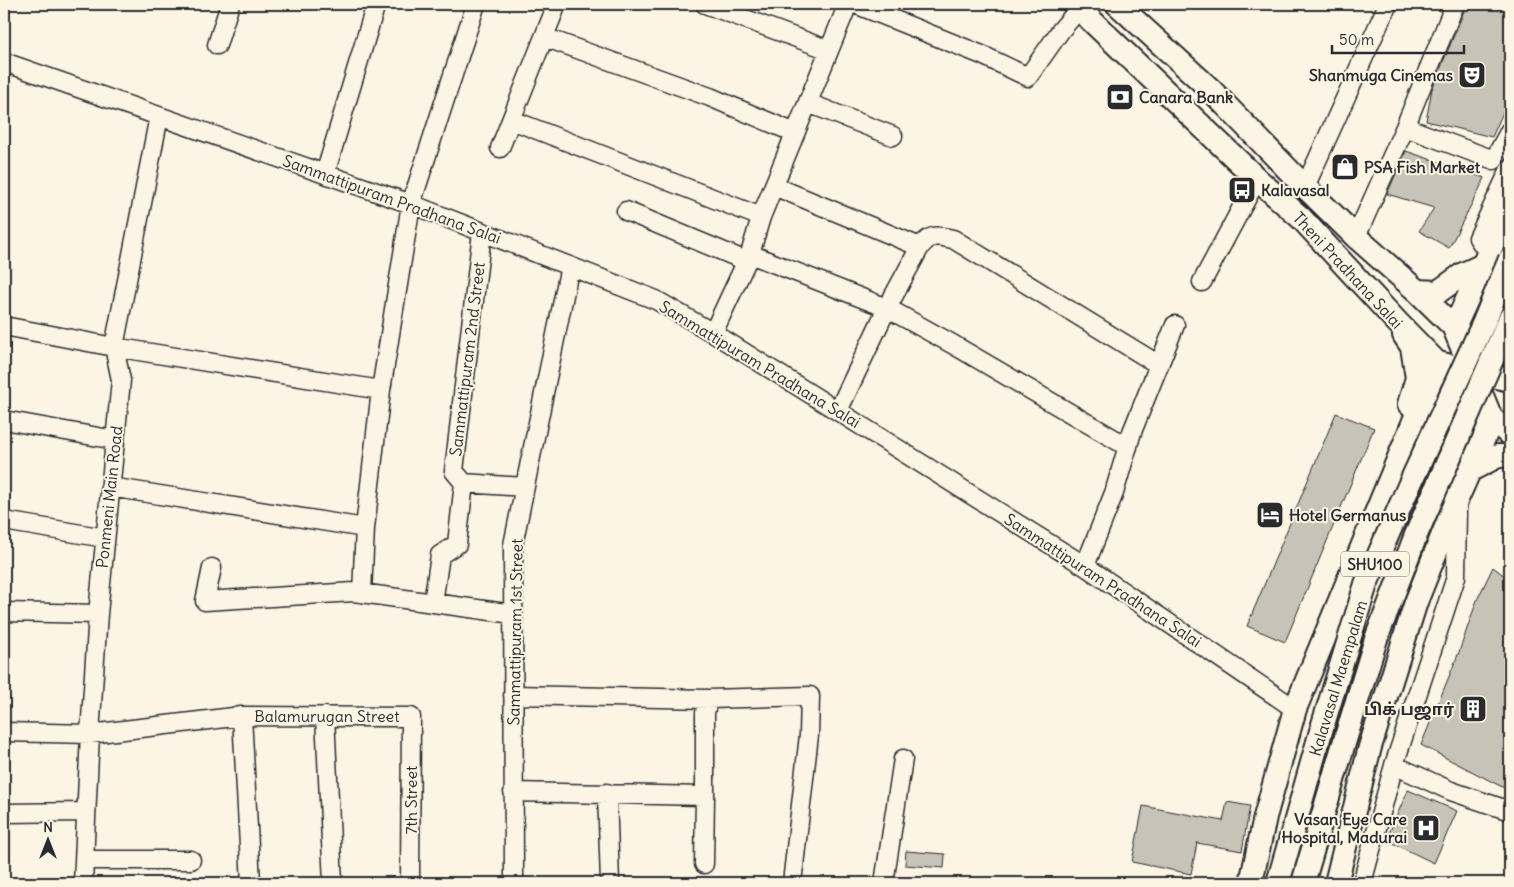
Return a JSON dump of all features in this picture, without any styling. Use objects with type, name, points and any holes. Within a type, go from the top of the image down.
[{"type":"main road","name":"Theni Pradhana Salai","points":[[1117,4],[1209,88],[1305,187],[1510,380]]},
{"type":"main road","name":"Theni Pradhana Salai","points":[[1076,6],[1256,179],[1301,218],[1398,323],[1492,420],[1510,435]]},
{"type":"main road","points":[[1336,883],[1370,747],[1416,602],[1457,499],[1492,420],[1454,328],[1495,259],[1510,206]]},
{"type":"main road","points":[[1417,291],[1438,292],[1463,274],[1495,259]]},
{"type":"main road","name":"Kalavasal Maempalam","points":[[1278,883],[1321,731],[1366,584],[1495,259]]},
{"type":"main road","name":"Kalavasal Maempalam","points":[[1304,883],[1376,639],[1416,535],[1510,318]]},
{"type":"main road","points":[[1373,522],[1370,490],[1407,408],[1417,378],[1412,348],[1398,323]]},
{"type":"main road","points":[[1252,883],[1265,817],[1295,709],[1438,363],[1510,380]]},
{"type":"main road","points":[[1469,471],[1498,456],[1510,456]]},
{"type":"street","points":[[217,46],[230,4]]},
{"type":"street","points":[[326,174],[376,4]]},
{"type":"street","points":[[362,593],[365,528],[381,390],[411,204],[476,4]]},
{"type":"street","points":[[500,148],[557,4]]},
{"type":"street","points":[[705,4],[829,50]]},
{"type":"street","points":[[713,333],[748,257],[761,217],[848,4]]},
{"type":"street","points":[[854,4],[982,55],[1028,77],[1076,6]]},
{"type":"street","points":[[1305,187],[1388,4]]},
{"type":"street","points":[[1356,236],[1405,127],[1455,4]]},
{"type":"street","points":[[544,37],[710,97],[795,133]]},
{"type":"street","name":"Sammattipuram Pradhana Salai","points":[[4,62],[411,204],[656,300],[713,333],[1085,566],[1295,709]]},
{"type":"street","points":[[808,103],[893,136]]},
{"type":"street","name":"Ponmeni Main Road","points":[[83,883],[98,614],[121,380],[114,347],[159,116]]},
{"type":"street","points":[[512,120],[761,217]]},
{"type":"street","points":[[1405,127],[1494,160],[1510,130]]},
{"type":"street","points":[[1495,259],[1478,238],[1510,169]]},
{"type":"street","points":[[1202,282],[1256,179]]},
{"type":"street","points":[[774,186],[920,246]]},
{"type":"street","points":[[626,211],[887,308],[1128,447]]},
{"type":"street","name":"Sammattipuram 2nd Street","points":[[464,483],[454,471],[482,232]]},
{"type":"street","points":[[838,411],[887,308],[920,246],[926,239],[937,236],[953,240],[1159,365]]},
{"type":"street","name":"Sammattipuram 1st Street","points":[[514,883],[513,545],[570,266]]},
{"type":"street","points":[[1085,566],[1114,493],[1132,432],[1175,324]]},
{"type":"street","points":[[4,326],[114,347],[381,390]]},
{"type":"street","points":[[4,420],[115,440]]},
{"type":"street","points":[[433,603],[440,555],[457,544],[464,483],[525,487]]},
{"type":"street","points":[[110,487],[365,528]]},
{"type":"street","points":[[1362,883],[1394,765],[1456,577],[1457,499]]},
{"type":"street","points":[[4,521],[105,538]]},
{"type":"street","points":[[212,568],[205,601],[354,592],[513,614]]},
{"type":"street","points":[[4,612],[98,614]]},
{"type":"street","points":[[513,695],[708,699],[810,696],[809,736],[792,883]]},
{"type":"street","points":[[704,864],[705,713],[708,699]]},
{"type":"street","name":"Balamurugan Street","points":[[242,716],[251,883]]},
{"type":"street","name":"Balamurugan Street","points":[[4,732],[90,734],[242,716],[411,717]]},
{"type":"street","points":[[325,716],[333,883]]},
{"type":"street","name":"7th Street","points":[[410,883],[411,717]]},
{"type":"street","points":[[884,883],[903,759]]},
{"type":"street","points":[[1394,765],[1452,791],[1510,811]]},
{"type":"street","points":[[514,792],[705,796]]},
{"type":"street","points":[[607,794],[610,883]]},
{"type":"street","points":[[4,813],[86,812]]},
{"type":"street","points":[[84,860],[191,860]]},
{"type":"building","name":"Shanmuga Cinemas","points":[[1467,4],[1501,4],[1510,7],[1510,97],[1492,137],[1426,121],[1432,89]]},
{"type":"building","points":[[1406,151],[1485,178],[1449,248],[1419,231],[1434,208],[1387,194]]},
{"type":"building","points":[[1336,413],[1374,428],[1285,642],[1247,626]]},
{"type":"building","name":"பிக் பஜார்","points":[[1493,567],[1510,580],[1510,791],[1421,745],[1459,652],[1477,600]]},
{"type":"building","points":[[1408,790],[1457,811],[1434,863],[1386,840]]},
{"type":"building","points":[[1227,802],[1250,806],[1242,851],[1197,843],[1191,874],[1132,862],[1143,806],[1223,821]]},
{"type":"building","points":[[906,851],[945,854],[944,868],[905,865]]},
{"type":"place","name":"Shanmuga Cinemas","points":[[1472,75]]},
{"type":"place","name":"Canara Bank","points":[[1120,97]]},
{"type":"place","name":"PSA Fish Market","points":[[1345,167]]},
{"type":"place","name":"Kalavasal","points":[[1242,190]]},
{"type":"place","name":"Hotel Germanus","points":[[1270,515]]},
{"type":"place","name":"பிக் பஜார்","points":[[1473,709]]},
{"type":"place","name":"Vasan Eye Care Hospital, Madurai","points":[[1426,828]]}]
